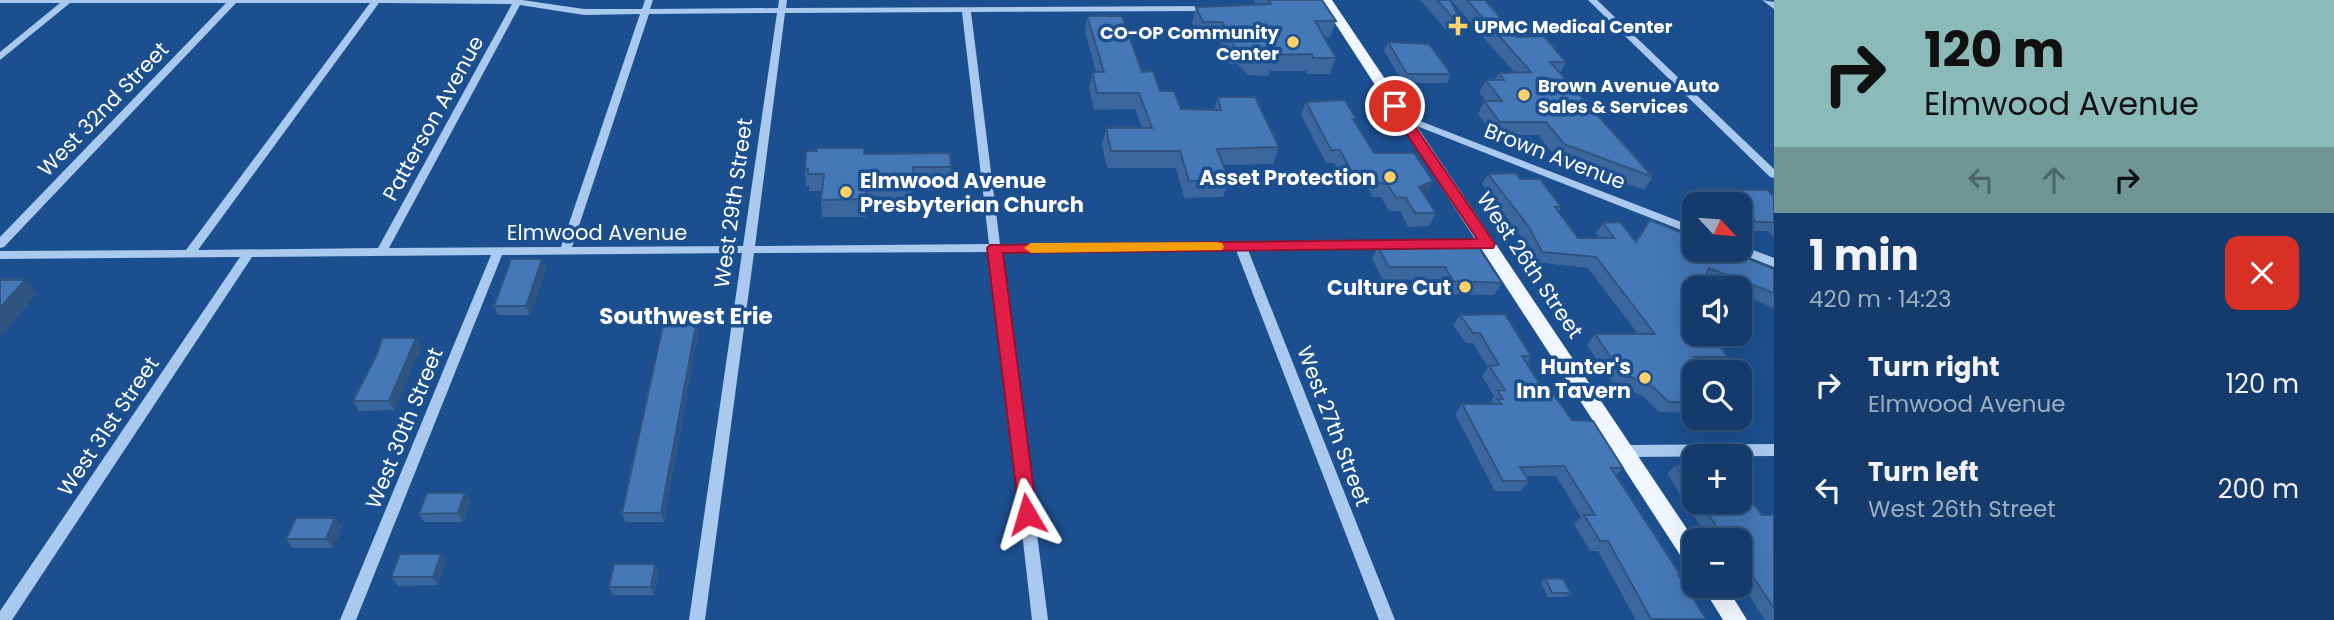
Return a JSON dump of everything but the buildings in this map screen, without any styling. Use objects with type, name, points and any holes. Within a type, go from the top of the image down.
[{"type":"main road","name":"West 26th Street","points":[[1324,5],[1402,117],[1682,539]]},
{"type":"main road","points":[[1721,598],[1736,620]]},
{"type":"street","points":[[0,0],[518,1],[574,12],[645,12],[782,5],[966,10],[1095,4],[1217,8]]},
{"type":"street","points":[[0,57],[68,0]]},
{"type":"street","name":"West 32nd Street","points":[[0,244],[234,0]]},
{"type":"street","points":[[188,255],[377,0]]},
{"type":"street","points":[[565,252],[649,0]]},
{"type":"street","points":[[1592,0],[1774,175]]},
{"type":"street","points":[[1766,0],[1774,6]]},
{"type":"street","name":"Patterson Avenue","points":[[381,253],[518,1]]},
{"type":"street","name":"West 29th Street","points":[[697,620],[782,5]]},
{"type":"street","points":[[966,10],[1040,620]]},
{"type":"street","name":"Brown Avenue","points":[[1402,117],[1682,226]]},
{"type":"street","name":"Elmwood Avenue","points":[[0,255],[1487,244]]},
{"type":"street","name":"West 27th Street","points":[[1241,247],[1387,620]]},
{"type":"street","name":"West 30th Street","points":[[348,620],[498,252]]},
{"type":"street","points":[[1752,254],[1774,263]]},
{"type":"street","name":"West 31st Street","points":[[3,620],[247,255]]},
{"type":"street","points":[[1625,451],[1774,450]]},
{"type":"slow traffic","points":[[1031,248],[1217,247]]},
{"type":"place","name":"UPMC Medical Center","points":[[1458,26]]},
{"type":"place","name":"CO-OP Community Center","points":[[1293,42]]},
{"type":"place","name":"Brown Avenue Auto Sales & Services","points":[[1524,95]]},
{"type":"place","name":"Asset Protection","points":[[1390,177]]},
{"type":"place","name":"Elmwood Avenue Presbyterian Church","points":[[846,192]]},
{"type":"place","name":"Culture Cut","points":[[1465,287]]},
{"type":"place","name":"Hunter's Inn Tavern","points":[[1645,378]]},
{"type":"district","name":"Southwest Erie","points":[[686,316]]},
{"type":"route","points":[[1027,514],[995,248],[1487,244],[1395,106]]}]
